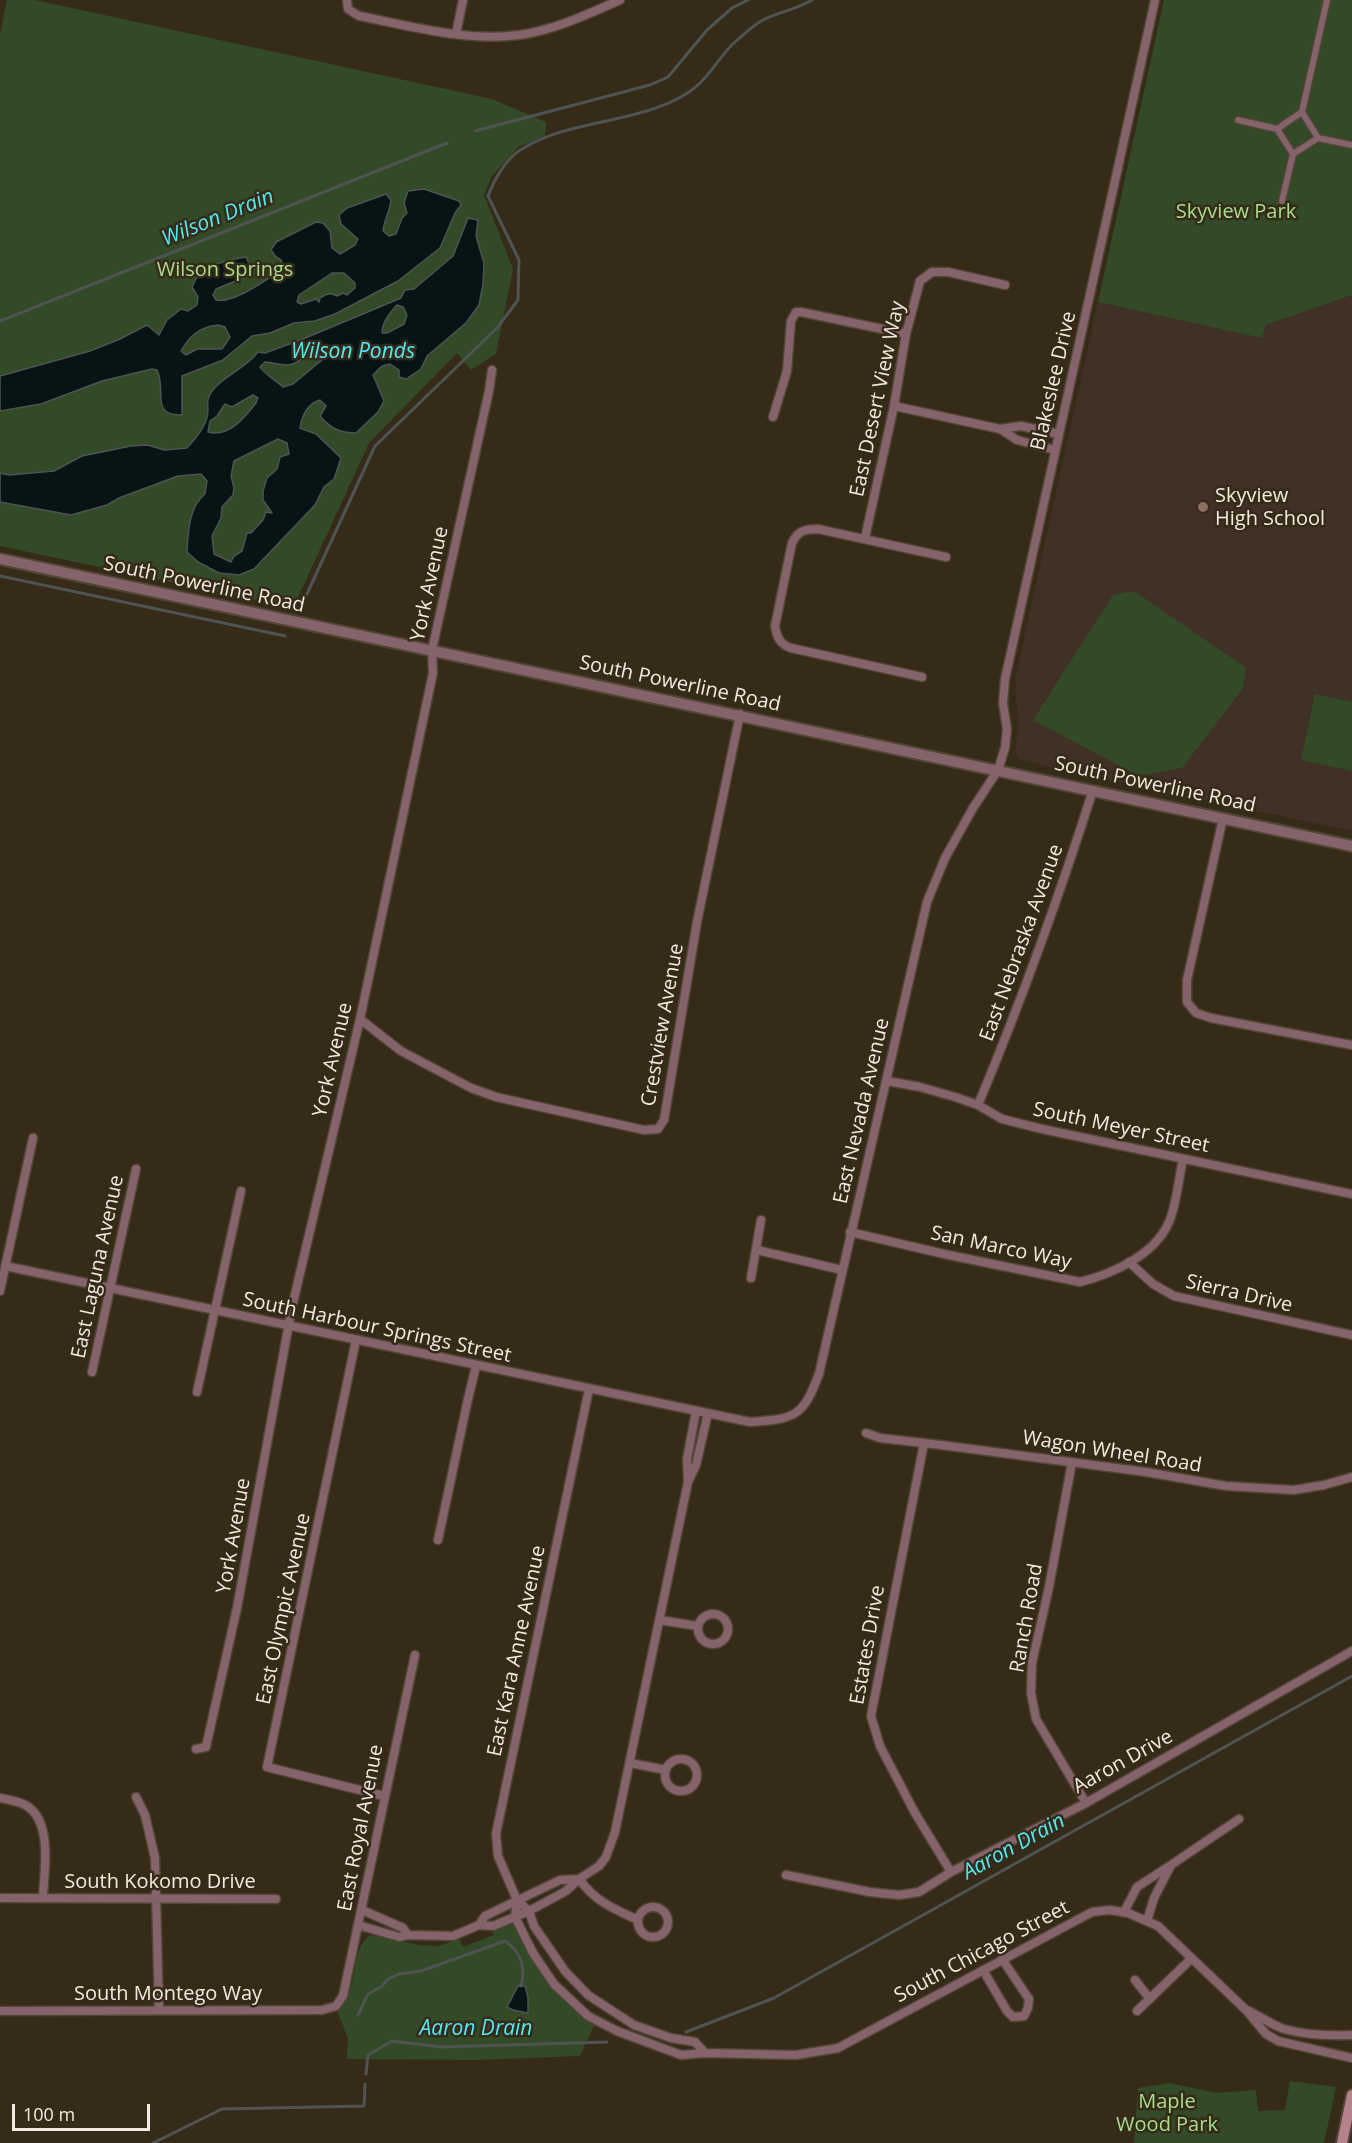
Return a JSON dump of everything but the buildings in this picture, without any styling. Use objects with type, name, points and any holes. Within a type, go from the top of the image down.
[{"type":"main road","points":[[1342,2143],[1352,2095]]},
{"type":"street","points":[[456,34],[463,0]]},
{"type":"street","points":[[347,5],[359,16],[477,37],[521,35],[572,21],[620,0]]},
{"type":"street","name":"Blakeslee Drive","points":[[998,771],[1005,748],[1007,729],[1003,703],[1005,679],[1155,0]]},
{"type":"street","points":[[1277,129],[1302,112],[1327,0]]},
{"type":"street","points":[[1302,112],[1318,138]]},
{"type":"street","points":[[1238,120],[1277,129],[1293,154]]},
{"type":"street","points":[[1282,201],[1293,154],[1318,138],[1352,145]]},
{"type":"street","name":"East Desert View Way","points":[[865,538],[894,406],[906,334],[921,281],[932,272],[948,272],[1005,285]]},
{"type":"street","points":[[773,417],[787,371],[791,321],[796,312],[906,334]]},
{"type":"street","name":"York Avenue","points":[[196,1749],[206,1747],[237,1608],[289,1326],[360,1019],[433,673],[432,650],[492,370]]},
{"type":"street","points":[[894,406],[1000,429],[1021,426],[1059,434]]},
{"type":"street","points":[[1000,429],[1017,441],[1055,450]]},
{"type":"street","points":[[922,677],[847,662],[782,645],[776,636],[775,626],[792,543],[796,535],[804,530],[818,529],[946,557]]},
{"type":"street","name":"South Powerline Road","points":[[0,559],[311,626],[740,714],[1352,846]]},
{"type":"street","name":"Crestview Avenue","points":[[360,1019],[401,1051],[496,1097],[644,1130],[658,1129],[664,1120],[697,922],[740,714]]},
{"type":"street","name":"East Nevada Avenue","points":[[742,1420],[750,1422],[783,1419],[798,1411],[810,1398],[819,1374],[927,902],[945,858],[973,808],[998,771]]},
{"type":"street","name":"East Nebraska Avenue","points":[[978,1105],[1015,1017],[1093,790]]},
{"type":"street","points":[[1223,818],[1187,980],[1187,1002],[1196,1013],[1211,1018],[1352,1046]]},
{"type":"street","name":"South Meyer Street","points":[[887,1081],[920,1087],[978,1105],[1002,1119],[1352,1194]]},
{"type":"street","points":[[0,1291],[33,1138]]},
{"type":"street","name":"San Marco Way","points":[[850,1232],[956,1257],[1080,1282],[1100,1277],[1129,1262],[1156,1242],[1169,1222],[1183,1159]]},
{"type":"street","name":"East Laguna Avenue","points":[[92,1372],[136,1169]]},
{"type":"street","points":[[197,1392],[241,1191]]},
{"type":"street","points":[[751,1278],[761,1220]]},
{"type":"street","points":[[757,1250],[842,1270]]},
{"type":"street","name":"Sierra Drive","points":[[1129,1262],[1153,1284],[1174,1296],[1352,1335]]},
{"type":"street","name":"South Harbour Springs Street","points":[[5,1266],[742,1420]]},
{"type":"street","name":"East Olympic Avenue","points":[[356,1340],[267,1767],[384,1796]]},
{"type":"street","points":[[438,1540],[476,1366]]},
{"type":"street","name":"East Kara Anne Avenue","points":[[517,1900],[498,1856],[496,1834],[589,1389]]},
{"type":"street","points":[[688,1482],[687,1459],[696,1411]]},
{"type":"street","points":[[358,1926],[399,1937],[408,1935],[453,1936],[479,1925],[493,1926],[530,1911],[566,1891],[599,1866],[606,1857],[615,1832],[688,1482],[696,1465],[708,1413]]},
{"type":"street","name":"Wagon Wheel Road","points":[[866,1433],[880,1438],[1146,1472],[1226,1486],[1294,1490],[1352,1477]]},
{"type":"street","name":"Estates Drive","points":[[924,1443],[871,1716],[880,1746],[915,1813],[951,1872]]},
{"type":"street","name":"Ranch Road","points":[[1072,1462],[1049,1587],[1032,1663],[1031,1693],[1036,1719],[1086,1803]]},
{"type":"street","points":[[658,1620],[698,1626]]},
{"type":"street","name":"Aaron Drive","points":[[786,1875],[899,1895],[919,1892],[951,1872],[1086,1803],[1352,1651]]},
{"type":"street","name":"East Royal Avenue","points":[[336,2006],[343,1996],[415,1655]]},
{"type":"street","points":[[630,1763],[666,1770]]},
{"type":"street","points":[[136,1797],[152,1837],[155,1858],[159,2010]]},
{"type":"street","name":"South Kokomo Drive","points":[[0,1798],[16,1801],[28,1807],[43,1827],[45,1852],[43,1897]]},
{"type":"street","points":[[1124,1912],[1137,1887],[1239,1819]]},
{"type":"street","points":[[1147,1921],[1154,1898],[1171,1865]]},
{"type":"street","points":[[479,1925],[485,1916],[560,1880],[579,1879]]},
{"type":"street","points":[[579,1879],[590,1893],[604,1904],[638,1920]]},
{"type":"street","name":"South Kokomo Drive","points":[[0,1898],[276,1899]]},
{"type":"street","points":[[515,1917],[517,1900]]},
{"type":"street","name":"South Chicago Street","points":[[517,1900],[530,1911],[534,1926],[565,1971],[588,1995],[634,2025],[671,2038],[695,2042],[705,2053]]},
{"type":"street","points":[[362,1910],[403,1928],[408,1935]]},
{"type":"street","name":"South Chicago Street","points":[[515,1917],[533,1953],[554,1984],[588,2016],[617,2031],[681,2055],[705,2053],[796,2055],[837,2048],[1092,1912],[1110,1910],[1124,1912],[1158,1926],[1246,2010],[1266,2034],[1278,2041],[1352,2058]]},
{"type":"street","points":[[983,1970],[1013,2018],[1024,2016],[1029,1999],[1002,1959]]},
{"type":"street","points":[[1137,2011],[1191,1959]]},
{"type":"street","points":[[1135,1980],[1150,1999]]},
{"type":"street","name":"South Montego Way","points":[[0,2011],[322,2010],[336,2006]]},
{"type":"street","name":"South Chicago Street","points":[[1246,2010],[1282,2028],[1298,2032],[1352,2035]]},
{"type":"shaded area","name":"Skyview High School","points":[[1352,295],[1352,831],[1070,772],[1019,759],[1015,752],[1019,724],[1015,689],[1016,675],[1098,302],[1262,338],[1266,325]]},
{"type":"green space","name":"Wilson Springs","points":[[7,0],[35,0],[492,99],[546,122],[545,136],[518,147],[492,176],[484,195],[513,269],[496,354],[471,370],[457,353],[369,443],[293,608],[0,546],[0,35]]},
{"type":"green space","name":"Skyview Park","points":[[1164,0],[1352,0],[1352,295],[1266,325],[1262,338],[1098,302]]},
{"type":"green space","points":[[1134,591],[1246,668],[1243,688],[1182,768],[1139,776],[1033,720],[1113,595]]},
{"type":"green space","points":[[1315,694],[1352,702],[1352,771],[1301,760]]},
{"type":"green space","points":[[508,1921],[519,1928],[531,1954],[595,2023],[580,2056],[477,2060],[347,2059],[348,2038],[336,2009],[349,1992],[359,1952],[370,1935],[420,1945],[439,1946],[459,1939],[463,1947],[494,1935],[492,1927]]},
{"type":"green space","name":"Maple Wood Park","points":[[1290,2081],[1336,2087],[1324,2143],[1134,2143],[1138,2088],[1169,2083],[1217,2093],[1256,2090],[1258,2111],[1285,2110]]},
{"type":"water","name":"Wilson Ponds","points":[[424,189],[459,201],[461,205],[455,213],[440,248],[398,281],[335,314],[315,321],[294,323],[270,333],[252,336],[223,360],[182,376],[182,415],[172,414],[162,406],[160,377],[157,370],[152,369],[102,381],[41,404],[0,411],[0,376],[90,351],[147,325],[159,335],[167,320],[181,309],[188,311],[197,305],[198,297],[192,287],[194,282],[205,270],[216,265],[246,257],[251,268],[248,276],[216,289],[213,295],[216,300],[223,300],[241,295],[283,269],[281,260],[271,250],[276,242],[316,222],[323,223],[330,231],[332,248],[340,254],[355,245],[358,239],[341,224],[339,215],[347,208],[386,194],[391,200],[383,231],[389,236],[396,234],[402,218],[407,213],[404,203],[408,191]],"holes":[[[332,273],[344,273],[355,283],[355,288],[347,295],[343,293],[337,296],[326,295],[320,298],[319,302],[316,299],[301,304],[297,302],[299,295]],[[218,325],[225,327],[230,337],[222,349],[197,349],[186,355],[181,351],[196,333]]]},
{"type":"water","name":"Wilson Ponds","points":[[468,218],[478,220],[476,236],[484,263],[479,305],[466,323],[427,356],[421,369],[406,379],[399,377],[399,370],[390,364],[382,366],[373,375],[384,401],[378,412],[356,433],[340,431],[328,424],[320,416],[326,406],[320,400],[308,407],[300,428],[316,434],[341,458],[334,479],[324,487],[315,505],[254,569],[239,575],[219,573],[198,562],[187,552],[193,513],[205,494],[207,481],[201,474],[178,476],[119,498],[107,505],[71,515],[0,502],[0,473],[9,475],[54,471],[82,456],[131,446],[147,445],[165,450],[187,448],[206,421],[208,399],[212,391],[258,352],[265,353],[303,339],[401,298],[405,290],[414,289],[453,256]],"holes":[[[397,305],[403,307],[407,315],[404,324],[387,333],[382,333],[389,314]],[[317,351],[322,360],[293,384],[283,387],[260,367],[265,362],[292,364],[306,353]],[[253,395],[258,398],[252,409],[236,425],[223,432],[208,432],[210,421],[217,416],[225,404],[232,407]],[[278,439],[287,443],[289,454],[280,457],[277,469],[267,478],[263,491],[263,500],[272,513],[266,512],[263,520],[251,533],[247,533],[242,551],[234,556],[231,562],[214,554],[212,536],[221,518],[222,507],[233,495],[231,476],[234,461]]]},
{"type":"water","points":[[518,1986],[525,1986],[528,2013],[507,2007]]},
{"type":"waterway","name":"Wilson Drain","points":[[475,131],[650,85],[668,77],[707,30],[732,8],[748,0]]},
{"type":"waterway","points":[[301,607],[375,446],[497,328],[518,300],[519,260],[488,196],[497,176],[506,164],[516,153],[541,139],[582,126],[646,111],[686,94],[694,89],[730,47],[755,25],[812,0]]},
{"type":"waterway","name":"Wilson Drain","points":[[0,321],[447,143]]},
{"type":"waterway","points":[[0,576],[285,636]]},
{"type":"waterway","name":"Aaron Drain","points":[[686,2032],[774,1998],[1352,1676]]},
{"type":"waterway","points":[[358,2015],[368,1994],[381,1987],[388,1979],[399,1974],[421,1971],[505,1941],[515,1950],[521,1961],[523,1973],[521,1986]]},
{"type":"waterway","name":"Aaron Drain","points":[[366,2074],[368,2055],[392,2041],[441,2047],[607,2042]]},
{"type":"waterway","name":"Aaron Drain","points":[[153,2143],[222,2109],[364,2106],[365,2084]]},
{"type":"place","name":"Skyview High School","points":[[1203,507]]}]
